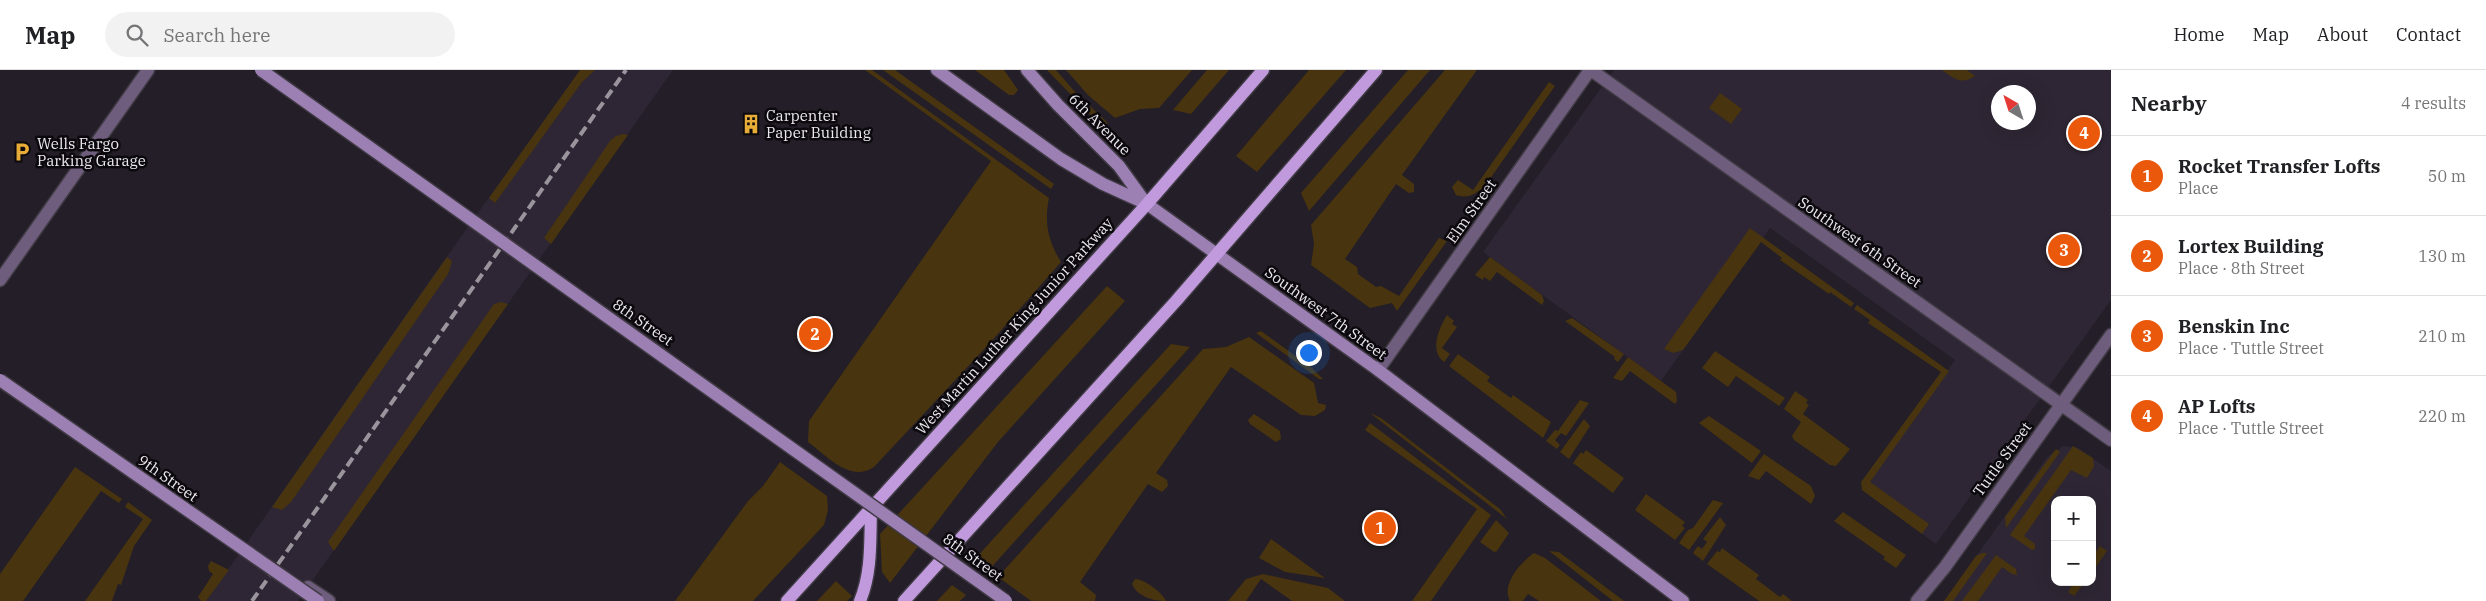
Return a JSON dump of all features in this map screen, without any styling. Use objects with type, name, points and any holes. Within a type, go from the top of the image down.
[{"type":"main road","name":"8th Street","points":[[261,70],[1006,601]]},
{"type":"main road","name":"Southwest 7th Street","points":[[937,70],[1062,159],[1103,184],[1147,204],[1378,370],[1683,601]]},
{"type":"main road","name":"6th Avenue","points":[[1027,70],[1058,105],[1119,166],[1147,204]]},
{"type":"main road","name":"West Martin Luther King Junior Parkway","points":[[787,601],[1147,204],[1263,70]]},
{"type":"main road","points":[[904,601],[1216,254],[1376,70]]},
{"type":"main road","name":"9th Street","points":[[0,380],[318,601]]},
{"type":"main road","points":[[860,601],[867,581],[870,560],[871,510]]},
{"type":"street","points":[[0,280],[148,70]]},
{"type":"street","name":"Elm Street","points":[[1378,370],[1590,70]]},
{"type":"street","name":"Southwest 6th Street","points":[[1590,70],[2111,440]]},
{"type":"street","name":"Tuttle Street","points":[[1917,601],[1945,567],[2111,334]]},
{"type":"street","points":[[0,373],[329,601]]},
{"type":"shaded area","points":[[580,70],[673,70],[298,601],[206,601],[433,276]]},
{"type":"shaded area","points":[[580,70],[595,70],[582,82],[495,203],[489,198]]},
{"type":"shaded area","points":[[865,70],[872,70],[1049,198],[1048,231],[1053,247],[1061,262],[989,344],[874,467],[856,472],[839,466],[808,442],[809,421],[991,161]]},
{"type":"shaded area","points":[[883,70],[895,70],[1054,184],[1051,189]]},
{"type":"shaded area","points":[[975,70],[1004,70],[1018,90],[1014,95],[1009,95]]},
{"type":"shaded area","points":[[1047,70],[1056,70],[1076,93],[1108,123],[1102,127]]},
{"type":"shaded area","points":[[1066,70],[1192,70],[1159,108],[1140,109],[1115,118],[1088,95]]},
{"type":"shaded area","points":[[1207,70],[1229,70],[1191,114],[1173,110]]},
{"type":"shaded area","points":[[1309,70],[1346,70],[1257,172],[1236,156]]},
{"type":"shaded area","points":[[1408,70],[1430,70],[1309,211],[1301,193]]},
{"type":"shaded area","points":[[1445,70],[1477,70],[1402,175],[1414,184],[1414,192],[1409,193],[1396,184],[1345,259],[1357,267],[1358,274],[1376,287],[1381,286],[1399,296],[1439,238],[1447,241],[1397,311],[1392,303],[1370,308],[1311,265],[1314,244],[1311,225]]},
{"type":"shaded area","points":[[1614,70],[2111,70],[2111,300],[1936,544],[1862,490],[1955,360],[1770,228],[1661,381],[1483,252]]},
{"type":"shaded area","points":[[1942,70],[1967,70],[1975,76],[1966,80],[1958,80]]},
{"type":"shaded area","points":[[1549,82],[1555,86],[1485,186],[1472,195],[1456,195],[1452,187],[1458,180],[1473,190]]},
{"type":"shaded area","points":[[1720,93],[1742,109],[1731,124],[1709,108]]},
{"type":"shaded area","points":[[628,135],[551,244],[544,238],[610,141],[616,136]]},
{"type":"shaded area","points":[[1750,228],[1854,303],[1851,307],[1830,292],[1829,294],[1780,260],[1782,258],[1761,242],[1683,350],[1673,353],[1664,349]]},
{"type":"shaded area","points":[[447,257],[452,261],[448,274],[291,502],[282,510],[272,507]]},
{"type":"shaded area","points":[[1490,257],[1542,295],[1544,301],[1542,305],[1497,272],[1490,281],[1484,277],[1483,280],[1475,275]]},
{"type":"shaded area","points":[[1107,286],[1125,301],[998,442],[890,583],[882,572],[880,534]]},
{"type":"shaded area","points":[[501,302],[508,304],[334,551],[328,542],[494,304]]},
{"type":"shaded area","points":[[1857,305],[1949,371],[1870,482],[1929,524],[1922,534],[1862,490],[1861,482],[1941,372],[1868,323],[1870,320],[1854,309]]},
{"type":"shaded area","points":[[1447,315],[1454,321],[1452,324],[1457,327],[1442,348],[1450,354],[1444,362],[1439,357],[1436,346],[1441,326]]},
{"type":"shaded area","points":[[1572,318],[1624,354],[1618,362],[1614,359],[1615,357],[1565,321]]},
{"type":"shaded area","points":[[1261,331],[1312,368],[1323,379],[1319,379],[1256,333]]},
{"type":"shaded area","points":[[1249,337],[1314,383],[1318,403],[1326,405],[1325,410],[1315,416],[1301,415],[1231,367],[1156,473],[1167,480],[1168,486],[1162,492],[1148,484],[1080,582],[1096,595],[1095,601],[1031,601],[998,577],[1203,349],[1226,347]]},
{"type":"shaded area","points":[[1171,344],[1190,347],[988,571],[974,560]]},
{"type":"shaded area","points":[[1715,351],[1785,398],[1779,406],[1736,376],[1728,387],[1702,368]]},
{"type":"shaded area","points":[[1458,354],[1490,377],[1487,381],[1511,398],[1513,395],[1551,422],[1543,438],[1449,366]]},
{"type":"shaded area","points":[[1628,357],[1676,392],[1677,401],[1675,404],[1630,371],[1622,381],[1613,378]]},
{"type":"shaded area","points":[[1795,391],[1808,400],[1806,403],[1809,405],[1803,414],[1850,449],[1836,466],[1830,465],[1794,440],[1792,436],[1801,422],[1784,409]]},
{"type":"shaded area","points":[[1580,400],[1589,403],[1566,436],[1561,433],[1555,440],[1560,445],[1557,449],[1546,441],[1555,430],[1558,431]]},
{"type":"shaded area","points":[[1370,413],[1381,418],[1500,509],[1507,519]]},
{"type":"shaded area","points":[[1254,414],[1280,431],[1281,439],[1276,442],[1250,424],[1248,420]]},
{"type":"shaded area","points":[[1709,416],[1761,451],[1752,463],[1699,423]]},
{"type":"shaded area","points":[[1584,419],[1590,426],[1569,459],[1560,452]]},
{"type":"shaded area","points":[[1370,423],[1491,515],[1431,601],[1412,601],[1477,509],[1365,430]]},
{"type":"shaded area","points":[[2063,446],[2078,448],[2111,471],[2111,601],[1944,601],[2048,456]]},
{"type":"shaded area","points":[[2073,446],[2093,458],[2094,466],[2087,478],[2071,470],[2024,536],[2035,544],[2035,549],[2032,550],[2010,535]]},
{"type":"shaded area","points":[[2056,449],[2060,452],[2006,528],[2005,517]]},
{"type":"shaded area","points":[[1586,450],[1624,478],[1613,493],[1573,463],[1581,452],[1583,454]]},
{"type":"shaded area","points":[[1764,454],[1811,486],[1815,496],[1811,504],[1766,471],[1759,480],[1748,476]]},
{"type":"shaded area","points":[[780,462],[827,496],[828,510],[824,525],[753,601],[675,601],[748,501],[763,486]]},
{"type":"shaded area","points":[[75,467],[122,499],[119,503],[101,491],[23,601],[0,601],[0,574]]},
{"type":"shaded area","points":[[1646,494],[1685,522],[1682,526],[1685,528],[1675,540],[1635,510]]},
{"type":"shaded area","points":[[1713,500],[1723,503],[1689,550],[1679,543],[1688,530],[1693,528]]},
{"type":"shaded area","points":[[128,502],[152,520],[134,546],[121,585],[118,584],[112,601],[85,601],[143,519],[125,507]]},
{"type":"shaded area","points":[[1843,512],[1906,555],[1896,568],[1883,559],[1885,557],[1834,521]]},
{"type":"shaded area","points":[[1720,517],[1726,525],[1703,561],[1693,553],[1698,546],[1702,549],[1707,542],[1703,539]]},
{"type":"shaded area","points":[[1496,520],[1509,533],[1497,551],[1494,552],[1480,542]]},
{"type":"shaded area","points":[[1271,539],[1325,578],[1285,572],[1259,558]]},
{"type":"shaded area","points":[[2100,546],[2107,551],[2096,566],[2096,552]]},
{"type":"shaded area","points":[[1722,548],[1759,575],[1756,579],[1780,597],[1783,594],[1792,601],[1759,601],[1707,564],[1717,551],[1720,552]]},
{"type":"shaded area","points":[[1549,551],[1559,552],[1624,601],[1613,601]]},
{"type":"shaded area","points":[[1534,553],[1545,558],[1601,601],[1539,601],[1528,594],[1523,601],[1510,601],[1508,588],[1513,574]]},
{"type":"shaded area","points":[[1987,553],[1953,601],[1944,601],[1976,556]]},
{"type":"shaded area","points":[[1996,555],[2016,569],[2017,575],[2002,567],[1978,601],[1962,601]]},
{"type":"shaded area","points":[[211,561],[229,570],[206,601],[201,601],[198,597],[213,574],[209,571],[208,566]]},
{"type":"shaded area","points":[[1263,574],[1328,588],[1345,601],[1292,601],[1261,579],[1246,601],[1228,601],[1246,579]]},
{"type":"shaded area","points":[[1135,579],[1153,587],[1166,601],[1151,599],[1142,595],[1132,584]]},
{"type":"shaded area","points":[[836,581],[852,596],[847,601],[817,601]]},
{"type":"shaded area","points":[[952,585],[966,595],[960,601],[937,601]]},
{"type":"shaded area","points":[[2072,586],[2082,586],[2074,596],[2068,592]]},
{"type":"railway","points":[[252,601],[626,70]]},
{"type":"place","name":"Carpenter Paper Building","points":[[751,124]]},
{"type":"place","name":"AP Lofts","points":[[2084,133]]},
{"type":"place","name":"Wells Fargo Parking Garage","points":[[22,152]]},
{"type":"place","name":"Benskin Inc","points":[[2064,250]]},
{"type":"place","name":"Lortex Building","points":[[815,334]]},
{"type":"place","name":"Rocket Transfer Lofts","points":[[1380,528]]}]
